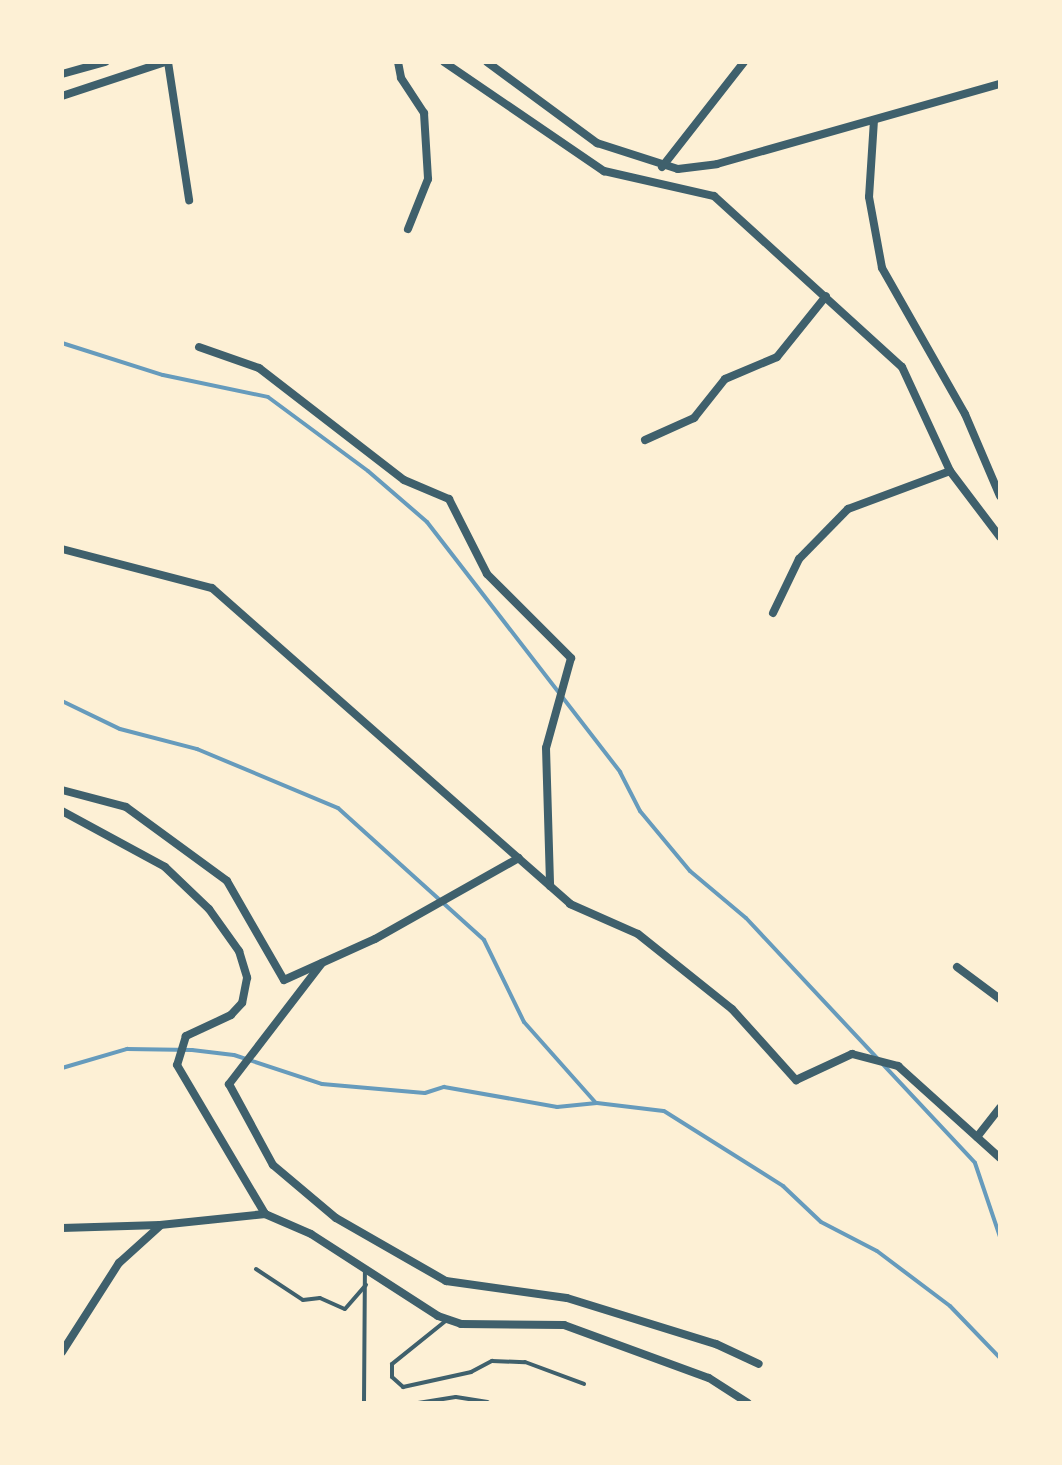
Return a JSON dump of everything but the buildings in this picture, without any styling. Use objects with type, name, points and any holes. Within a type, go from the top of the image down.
[{"type":"street","points":[[62,74],[105,62]]},
{"type":"street","points":[[62,96],[166,62],[189,200]]},
{"type":"street","points":[[398,62],[401,78],[424,113],[425,126],[428,179],[408,229]]},
{"type":"street","points":[[432,62],[445,63],[604,171],[714,196],[902,367],[950,471],[1000,537]]},
{"type":"street","points":[[487,62],[580,134],[662,167],[705,167],[1000,84]]},
{"type":"street","points":[[662,167],[744,62]]},
{"type":"street","points":[[874,120],[870,215],[882,268],[965,414],[1000,496]]},
{"type":"street","points":[[645,440],[694,418],[725,379],[777,357],[826,296]]},
{"type":"street","points":[[199,347],[259,368],[404,480],[449,499],[487,574],[571,658],[546,748],[550,886]]},
{"type":"street","points":[[773,613],[799,559],[848,509],[950,471]]},
{"type":"street","points":[[62,549],[212,588],[570,904],[638,934],[732,1009],[796,1080],[852,1054],[898,1066],[1000,1158]]},
{"type":"street","points":[[62,790],[126,807],[227,881],[284,980],[375,939],[519,858]]},
{"type":"street","points":[[62,811],[165,867],[209,909],[239,951],[247,978],[242,1003],[231,1015],[186,1036],[177,1065],[265,1214]]},
{"type":"street","points":[[322,963],[229,1084],[273,1165],[336,1218],[446,1281],[567,1298],[716,1344],[759,1364]]},
{"type":"street","points":[[957,967],[1000,999]]},
{"type":"street","points":[[977,1137],[1000,1108]]},
{"type":"street","points":[[62,1228],[160,1225],[265,1214],[311,1234],[448,1319],[564,1325],[709,1378],[748,1403]]},
{"type":"street","points":[[62,1352],[119,1263],[160,1225]]},
{"type":"lane","points":[[256,1269],[303,1300],[320,1298],[345,1309],[366,1285]]},
{"type":"lane","points":[[364,1403],[365,1269]]},
{"type":"lane","points":[[448,1319],[392,1364],[392,1377],[403,1387],[471,1372],[492,1361],[525,1362],[584,1384]]},
{"type":"lane","points":[[418,1403],[456,1397],[488,1402]]},
{"type":"waterway","points":[[62,343],[163,375],[268,397],[368,471],[427,522],[620,772],[640,811],[690,871],[746,918],[975,1163],[1000,1237]]},
{"type":"waterway","points":[[62,701],[120,729],[197,749],[338,808],[484,940],[524,1022],[596,1103]]},
{"type":"waterway","points":[[62,1068],[127,1049],[192,1050],[234,1055],[322,1084],[425,1093],[444,1087],[557,1107],[597,1103],[664,1111],[783,1186],[821,1222],[877,1251],[950,1306],[1000,1358]]}]
